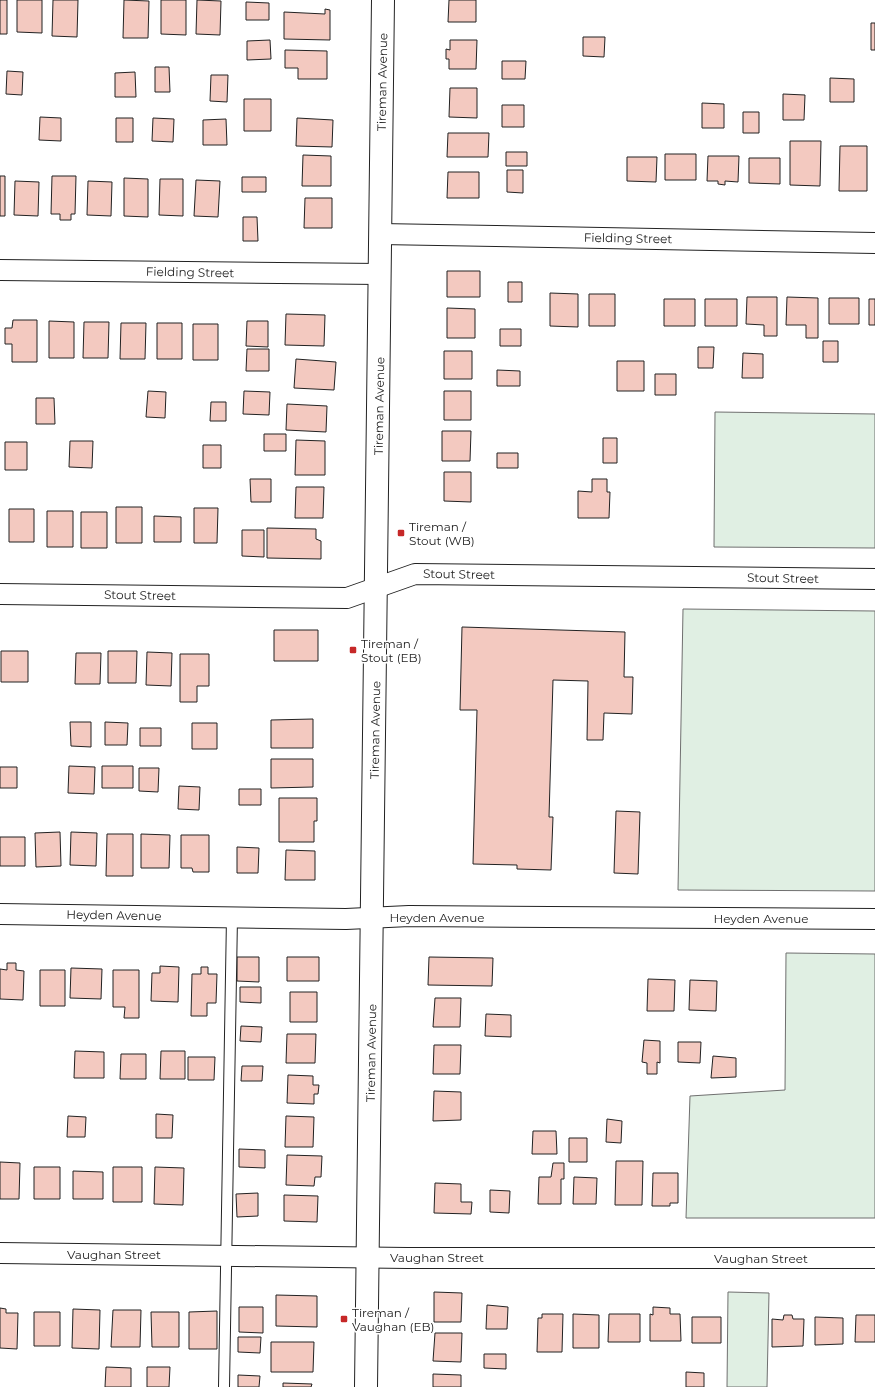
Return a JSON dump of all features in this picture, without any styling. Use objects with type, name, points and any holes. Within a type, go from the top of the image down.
[{"type":"street","name":"Tireman Avenue","points":[[366,1387],[369,1257],[383,0]]},
{"type":"street","name":"Fielding Street","points":[[380,234],[875,243]]},
{"type":"street","name":"Fielding Street","points":[[0,270],[380,274]]},
{"type":"street","name":"Stout Street","points":[[0,594],[347,598],[415,574],[875,580]]},
{"type":"street","name":"Heyden Avenue","points":[[0,914],[346,920],[417,916],[875,919]]},
{"type":"street","name":"Vaughan Street","points":[[0,1253],[407,1258],[875,1258]]},
{"type":"lane","points":[[224,1387],[232,917]]},
{"type":"green space","points":[[715,412],[875,414],[875,548],[714,547]]},
{"type":"green space","points":[[683,609],[875,611],[875,891],[678,890]]},
{"type":"green space","points":[[786,953],[875,954],[875,1218],[686,1218],[690,1096],[785,1090]]},
{"type":"green space","points":[[728,1292],[769,1293],[767,1387],[727,1387]]},
{"type":"building","points":[[0,0],[7,0],[7,34],[0,34]]},
{"type":"building","points":[[17,0],[42,0],[42,33],[17,32]]},
{"type":"building","points":[[53,0],[78,0],[77,37],[52,36]]},
{"type":"building","points":[[124,0],[149,1],[148,38],[123,38]]},
{"type":"building","points":[[161,0],[186,0],[186,35],[161,34]]},
{"type":"building","points":[[197,0],[221,1],[220,35],[196,34]]},
{"type":"building","points":[[449,0],[476,0],[476,22],[448,22]]},
{"type":"building","points":[[246,2],[269,3],[269,20],[246,20]]},
{"type":"building","points":[[325,9],[330,10],[330,40],[284,39],[284,12],[325,14]]},
{"type":"building","points":[[871,23],[875,23],[875,50],[871,50]]},
{"type":"building","points":[[583,37],[605,37],[604,57],[583,56]]},
{"type":"building","points":[[270,40],[271,59],[247,60],[247,41]]},
{"type":"building","points":[[450,40],[477,40],[476,69],[449,69],[449,59],[446,59],[446,49],[450,50]]},
{"type":"building","points":[[285,50],[327,51],[327,79],[298,79],[298,68],[285,68]]},
{"type":"building","points":[[502,61],[526,61],[525,79],[502,79]]},
{"type":"building","points":[[155,67],[169,67],[170,92],[155,92]]},
{"type":"building","points":[[7,71],[23,72],[22,95],[6,94]]},
{"type":"building","points":[[135,72],[136,97],[115,97],[115,73]]},
{"type":"building","points":[[211,75],[228,75],[227,102],[210,101]]},
{"type":"building","points":[[830,78],[854,79],[854,102],[830,102]]},
{"type":"building","points":[[450,88],[477,88],[477,118],[449,117]]},
{"type":"building","points":[[783,94],[805,95],[804,120],[783,120]]},
{"type":"building","points":[[244,99],[271,99],[271,131],[244,131]]},
{"type":"building","points":[[702,103],[724,104],[724,128],[702,128]]},
{"type":"building","points":[[502,105],[524,105],[524,127],[502,127]]},
{"type":"building","points":[[743,112],[759,112],[759,133],[743,133]]},
{"type":"building","points":[[40,117],[61,118],[61,141],[39,140]]},
{"type":"building","points":[[116,118],[133,118],[133,142],[116,142]]},
{"type":"building","points":[[153,118],[174,119],[173,142],[152,141]]},
{"type":"building","points":[[297,118],[333,120],[332,147],[296,146]]},
{"type":"building","points":[[226,119],[227,145],[203,145],[203,120]]},
{"type":"building","points":[[448,133],[489,133],[488,157],[447,157]]},
{"type":"building","points":[[790,141],[821,141],[820,186],[790,185]]},
{"type":"building","points":[[840,146],[867,146],[867,191],[839,191]]},
{"type":"building","points":[[506,152],[527,152],[527,166],[506,166]]},
{"type":"building","points":[[665,154],[696,154],[696,180],[665,180]]},
{"type":"building","points":[[303,155],[331,156],[331,186],[302,186]]},
{"type":"building","points":[[708,156],[739,156],[738,182],[725,181],[725,185],[718,184],[718,181],[707,181]]},
{"type":"building","points":[[627,157],[657,157],[656,182],[627,181]]},
{"type":"building","points":[[749,158],[780,158],[780,184],[749,183]]},
{"type":"building","points":[[507,170],[523,170],[523,193],[507,192]]},
{"type":"building","points":[[448,172],[479,172],[479,198],[447,198]]},
{"type":"building","points":[[0,176],[5,176],[5,216],[0,216]]},
{"type":"building","points":[[52,176],[76,176],[75,214],[71,214],[71,220],[60,220],[60,214],[51,214]]},
{"type":"building","points":[[242,177],[266,177],[266,192],[242,192]]},
{"type":"building","points":[[124,178],[148,179],[148,217],[124,216]]},
{"type":"building","points":[[160,179],[183,179],[183,216],[159,215]]},
{"type":"building","points":[[196,180],[220,181],[218,217],[194,216]]},
{"type":"building","points":[[15,181],[39,182],[38,216],[14,215]]},
{"type":"building","points":[[88,181],[112,182],[111,216],[87,215]]},
{"type":"building","points":[[305,198],[332,198],[332,228],[304,228]]},
{"type":"building","points":[[243,217],[257,217],[258,241],[243,241]]},
{"type":"building","points":[[447,271],[480,271],[480,297],[447,297]]},
{"type":"building","points":[[508,282],[522,282],[522,302],[508,302]]},
{"type":"building","points":[[550,293],[578,294],[578,327],[550,326]]},
{"type":"building","points":[[589,294],[615,294],[615,326],[589,326]]},
{"type":"building","points":[[747,297],[777,297],[777,336],[764,336],[764,325],[746,324]]},
{"type":"building","points":[[787,297],[818,298],[818,338],[806,338],[806,325],[786,325]]},
{"type":"building","points":[[829,298],[859,298],[859,324],[829,324]]},
{"type":"building","points":[[664,299],[695,299],[695,326],[664,326]]},
{"type":"building","points":[[705,299],[737,299],[737,326],[705,326]]},
{"type":"building","points":[[869,299],[875,299],[875,325],[869,325]]},
{"type":"building","points":[[447,308],[475,309],[475,338],[447,338]]},
{"type":"building","points":[[286,314],[325,315],[324,346],[285,345]]},
{"type":"building","points":[[13,320],[37,320],[37,362],[12,362],[12,344],[5,344],[5,328],[12,328]]},
{"type":"building","points":[[49,321],[74,322],[74,358],[49,358]]},
{"type":"building","points":[[247,321],[268,321],[268,347],[246,346]]},
{"type":"building","points":[[84,322],[109,322],[108,358],[83,358]]},
{"type":"building","points":[[121,323],[146,323],[145,359],[120,359]]},
{"type":"building","points":[[157,323],[182,323],[182,359],[157,359]]},
{"type":"building","points":[[193,324],[218,324],[218,360],[193,360]]},
{"type":"building","points":[[500,329],[521,329],[521,346],[500,346]]},
{"type":"building","points":[[823,341],[838,341],[838,362],[823,362]]},
{"type":"building","points":[[698,347],[714,347],[713,368],[698,368]]},
{"type":"building","points":[[247,349],[269,349],[269,371],[246,371]]},
{"type":"building","points":[[444,351],[472,351],[472,379],[444,379]]},
{"type":"building","points":[[743,353],[763,354],[763,378],[742,378]]},
{"type":"building","points":[[296,359],[336,362],[334,390],[294,388]]},
{"type":"building","points":[[617,361],[644,361],[644,391],[617,391]]},
{"type":"building","points":[[497,370],[520,371],[520,386],[497,386]]},
{"type":"building","points":[[655,374],[676,374],[676,395],[655,395]]},
{"type":"building","points":[[148,391],[166,392],[165,418],[146,417]]},
{"type":"building","points":[[244,391],[270,392],[269,415],[243,414]]},
{"type":"building","points":[[444,391],[471,391],[471,420],[444,420]]},
{"type":"building","points":[[36,398],[54,398],[55,424],[36,424]]},
{"type":"building","points":[[211,402],[226,402],[226,421],[210,421]]},
{"type":"building","points":[[287,404],[327,406],[326,432],[286,430]]},
{"type":"building","points":[[442,431],[471,431],[470,461],[442,461]]},
{"type":"building","points":[[264,434],[286,434],[286,451],[264,451]]},
{"type":"building","points":[[603,438],[617,438],[617,463],[603,463]]},
{"type":"building","points":[[296,440],[325,441],[325,475],[295,475]]},
{"type":"building","points":[[70,441],[93,441],[92,468],[69,467]]},
{"type":"building","points":[[5,442],[27,442],[27,470],[5,470]]},
{"type":"building","points":[[203,445],[221,445],[221,468],[203,468]]},
{"type":"building","points":[[497,453],[518,453],[518,468],[497,468]]},
{"type":"building","points":[[444,472],[471,472],[471,502],[444,501]]},
{"type":"building","points":[[250,479],[271,479],[271,502],[251,502]]},
{"type":"building","points":[[592,479],[607,479],[607,492],[610,492],[609,518],[578,518],[578,491],[592,492]]},
{"type":"building","points":[[296,487],[324,487],[323,518],[295,518]]},
{"type":"building","points":[[116,507],[142,507],[142,543],[116,543]]},
{"type":"building","points":[[194,508],[218,508],[217,543],[194,543]]},
{"type":"building","points":[[9,509],[34,509],[34,542],[9,542]]},
{"type":"building","points":[[47,511],[73,511],[73,547],[47,547]]},
{"type":"building","points":[[81,512],[107,512],[107,548],[81,548]]},
{"type":"building","points":[[154,516],[181,517],[181,542],[154,542]]},
{"type":"building","points":[[267,528],[316,529],[316,539],[321,541],[321,559],[267,558]]},
{"type":"building","points":[[242,530],[264,530],[264,557],[242,556]]},
{"type":"building","points":[[462,627],[625,632],[624,677],[633,677],[632,714],[604,713],[603,740],[587,740],[588,681],[553,680],[549,817],[553,817],[551,870],[517,869],[517,865],[473,864],[477,710],[460,710]]},
{"type":"building","points":[[274,630],[318,630],[318,661],[274,661]]},
{"type":"building","points":[[1,651],[28,651],[28,682],[1,682]]},
{"type":"building","points":[[108,651],[137,651],[136,683],[108,683]]},
{"type":"building","points":[[147,652],[172,653],[171,686],[146,685]]},
{"type":"building","points":[[76,653],[101,653],[100,684],[75,684]]},
{"type":"building","points":[[180,654],[209,654],[209,686],[197,686],[197,702],[180,702]]},
{"type":"building","points":[[313,719],[313,748],[271,748],[271,720]]},
{"type":"building","points":[[70,722],[91,722],[91,747],[71,746]]},
{"type":"building","points":[[105,722],[128,723],[127,745],[105,745]]},
{"type":"building","points":[[192,723],[217,723],[217,749],[192,749]]},
{"type":"building","points":[[140,728],[161,728],[161,746],[140,746]]},
{"type":"building","points":[[271,759],[313,759],[313,787],[271,788]]},
{"type":"building","points":[[69,766],[95,767],[94,794],[68,793]]},
{"type":"building","points":[[102,766],[133,766],[133,788],[102,788]]},
{"type":"building","points":[[0,767],[17,767],[17,788],[0,788]]},
{"type":"building","points":[[139,768],[159,768],[158,792],[139,791]]},
{"type":"building","points":[[179,786],[200,787],[199,810],[178,809]]},
{"type":"building","points":[[239,789],[261,789],[261,805],[239,805]]},
{"type":"building","points":[[279,798],[317,798],[317,821],[314,821],[314,842],[279,842]]},
{"type":"building","points":[[616,811],[640,812],[638,874],[614,873]]},
{"type":"building","points":[[60,832],[61,866],[36,867],[35,833]]},
{"type":"building","points":[[71,832],[97,833],[96,866],[70,865]]},
{"type":"building","points":[[107,834],[133,834],[133,876],[106,876]]},
{"type":"building","points":[[141,834],[170,835],[169,868],[141,868]]},
{"type":"building","points":[[181,835],[209,835],[209,872],[193,872],[192,868],[181,868]]},
{"type":"building","points":[[0,837],[25,837],[25,866],[0,866]]},
{"type":"building","points":[[237,847],[259,848],[258,873],[237,873]]},
{"type":"building","points":[[286,850],[315,851],[315,880],[285,880]]},
{"type":"building","points":[[237,957],[259,957],[259,982],[237,981]]},
{"type":"building","points":[[287,957],[319,957],[319,981],[287,981]]},
{"type":"building","points":[[429,957],[493,958],[492,986],[428,985]]},
{"type":"building","points":[[7,963],[16,963],[16,970],[24,971],[23,1000],[0,999],[0,969],[7,970]]},
{"type":"building","points":[[160,966],[179,967],[178,1002],[151,1001],[152,973],[160,973]]},
{"type":"building","points":[[201,967],[208,967],[208,974],[217,974],[216,1003],[207,1003],[207,1016],[191,1016],[192,974],[201,974]]},
{"type":"building","points":[[71,968],[102,969],[101,999],[70,998]]},
{"type":"building","points":[[40,970],[65,970],[65,1006],[40,1006]]},
{"type":"building","points":[[113,970],[139,970],[139,1018],[124,1018],[125,1007],[113,1007]]},
{"type":"building","points":[[648,979],[675,980],[674,1011],[647,1011]]},
{"type":"building","points":[[690,980],[717,981],[716,1011],[689,1010]]},
{"type":"building","points":[[240,987],[261,987],[261,1003],[240,1002]]},
{"type":"building","points":[[290,992],[317,992],[317,1022],[290,1022]]},
{"type":"building","points":[[435,998],[461,998],[460,1027],[433,1027]]},
{"type":"building","points":[[486,1014],[511,1015],[511,1037],[485,1036]]},
{"type":"building","points":[[241,1026],[262,1027],[261,1042],[240,1041]]},
{"type":"building","points":[[287,1034],[316,1034],[315,1063],[286,1063]]},
{"type":"building","points":[[644,1040],[660,1041],[660,1063],[657,1062],[657,1074],[647,1074],[647,1063],[642,1062]]},
{"type":"building","points":[[678,1042],[701,1042],[700,1063],[678,1062]]},
{"type":"building","points":[[434,1045],[461,1045],[460,1074],[433,1074]]},
{"type":"building","points":[[75,1051],[104,1052],[104,1078],[74,1078]]},
{"type":"building","points":[[161,1051],[185,1051],[185,1079],[160,1079]]},
{"type":"building","points":[[121,1054],[146,1054],[146,1079],[120,1079]]},
{"type":"building","points":[[713,1056],[736,1058],[736,1077],[711,1078]]},
{"type":"building","points":[[188,1057],[215,1057],[214,1080],[188,1080]]},
{"type":"building","points":[[242,1066],[263,1066],[262,1081],[241,1081]]},
{"type":"building","points":[[288,1075],[313,1076],[313,1085],[319,1085],[318,1094],[314,1094],[314,1104],[287,1103]]},
{"type":"building","points":[[434,1091],[461,1092],[461,1120],[433,1121]]},
{"type":"building","points":[[156,1114],[173,1115],[172,1138],[156,1138]]},
{"type":"building","points":[[68,1116],[86,1117],[85,1137],[67,1137]]},
{"type":"building","points":[[286,1116],[314,1117],[313,1147],[285,1147]]},
{"type":"building","points":[[607,1119],[622,1121],[621,1143],[606,1142]]},
{"type":"building","points":[[533,1131],[556,1131],[557,1154],[532,1154]]},
{"type":"building","points":[[569,1138],[587,1138],[587,1162],[569,1162]]},
{"type":"building","points":[[239,1149],[265,1150],[265,1168],[239,1167]]},
{"type":"building","points":[[287,1155],[322,1156],[321,1177],[315,1177],[314,1186],[286,1185]]},
{"type":"building","points":[[616,1161],[643,1161],[642,1205],[615,1205]]},
{"type":"building","points":[[0,1162],[20,1163],[19,1199],[0,1199]]},
{"type":"building","points":[[553,1163],[564,1163],[564,1179],[561,1179],[561,1204],[538,1204],[539,1177],[551,1177]]},
{"type":"building","points":[[34,1167],[60,1167],[60,1199],[34,1199]]},
{"type":"building","points":[[113,1167],[142,1167],[142,1202],[113,1202]]},
{"type":"building","points":[[155,1167],[184,1168],[183,1205],[154,1204]]},
{"type":"building","points":[[73,1171],[103,1172],[103,1199],[73,1199]]},
{"type":"building","points":[[653,1173],[678,1173],[678,1203],[670,1203],[670,1206],[652,1206]]},
{"type":"building","points":[[574,1177],[597,1178],[596,1204],[573,1204]]},
{"type":"building","points":[[435,1183],[461,1184],[461,1202],[472,1202],[471,1214],[434,1213]]},
{"type":"building","points":[[490,1190],[510,1191],[509,1213],[490,1212]]},
{"type":"building","points":[[258,1193],[258,1216],[237,1217],[236,1194]]},
{"type":"building","points":[[284,1195],[318,1196],[317,1222],[284,1221]]},
{"type":"building","points":[[434,1292],[462,1293],[461,1322],[434,1322]]},
{"type":"building","points":[[276,1295],[317,1296],[317,1327],[276,1326]]},
{"type":"building","points":[[487,1305],[508,1307],[507,1329],[486,1329]]},
{"type":"building","points":[[239,1307],[263,1307],[263,1333],[239,1332]]},
{"type":"building","points":[[653,1307],[670,1308],[670,1314],[680,1314],[681,1341],[650,1341],[650,1314],[653,1315]]},
{"type":"building","points":[[0,1308],[6,1309],[6,1313],[18,1313],[17,1349],[0,1348]]},
{"type":"building","points":[[73,1309],[100,1310],[99,1349],[72,1348]]},
{"type":"building","points":[[113,1310],[141,1310],[140,1347],[111,1347]]},
{"type":"building","points":[[217,1311],[217,1349],[189,1349],[189,1312]]},
{"type":"building","points":[[34,1312],[60,1312],[60,1346],[34,1346]]},
{"type":"building","points":[[151,1312],[179,1312],[179,1347],[152,1347]]},
{"type":"building","points":[[542,1314],[563,1314],[562,1352],[537,1352],[538,1318],[542,1318]]},
{"type":"building","points":[[573,1314],[599,1315],[599,1348],[573,1348]]},
{"type":"building","points":[[609,1314],[640,1314],[640,1342],[608,1342]]},
{"type":"building","points":[[784,1315],[792,1315],[793,1319],[804,1319],[803,1346],[772,1347],[772,1319],[783,1320]]},
{"type":"building","points":[[856,1315],[875,1315],[875,1342],[855,1342]]},
{"type":"building","points":[[692,1317],[721,1317],[721,1343],[692,1343]]},
{"type":"building","points":[[815,1317],[843,1318],[843,1344],[815,1345]]},
{"type":"building","points":[[435,1333],[462,1333],[461,1362],[433,1361]]},
{"type":"building","points":[[238,1337],[261,1337],[260,1353],[238,1352]]},
{"type":"building","points":[[271,1342],[314,1342],[313,1372],[271,1372]]},
{"type":"building","points":[[484,1354],[506,1354],[506,1369],[484,1368]]},
{"type":"building","points":[[106,1367],[131,1368],[131,1387],[105,1387]]},
{"type":"building","points":[[147,1367],[170,1367],[169,1387],[147,1387]]},
{"type":"building","points":[[686,1372],[704,1373],[704,1387],[686,1387]]},
{"type":"building","points":[[433,1374],[461,1375],[461,1387],[433,1387]]},
{"type":"building","points":[[238,1375],[260,1376],[259,1387],[238,1387]]},
{"type":"building","points":[[283,1383],[312,1384],[311,1387],[283,1387]]},
{"type":"place","name":"Tireman / Stout (WB)","points":[[401,533]]},
{"type":"place","name":"Tireman / Stout (EB)","points":[[353,650]]},
{"type":"place","name":"Tireman / Vaughan (EB)","points":[[344,1319]]}]
